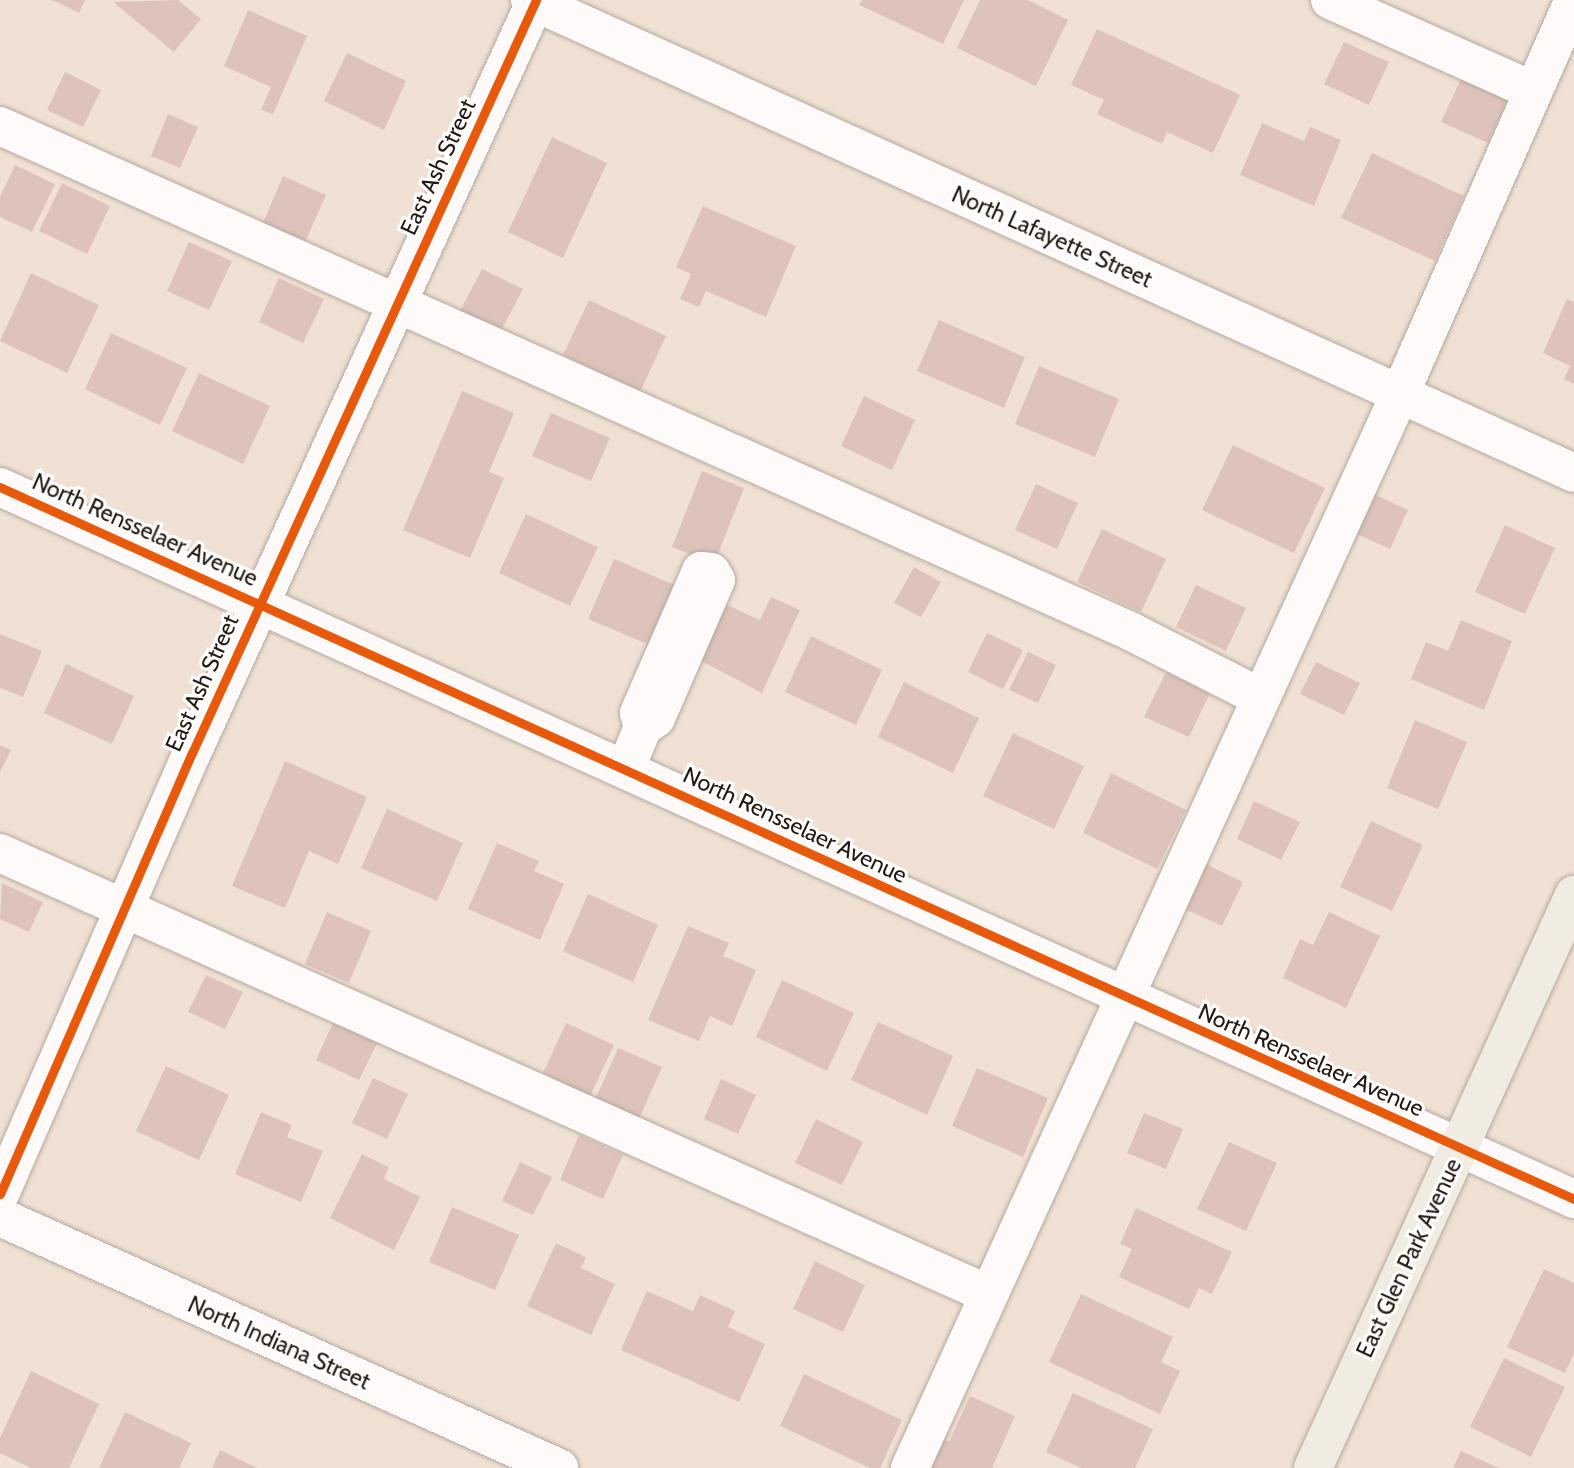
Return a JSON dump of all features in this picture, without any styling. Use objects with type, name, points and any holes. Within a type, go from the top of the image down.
[{"type":"main road","name":"East Glen Park Avenue","points":[[1313,1468],[1574,895]]},
{"type":"street","points":[[1330,0],[1533,91]]},
{"type":"street","points":[[910,1468],[1123,995],[1400,394],[1574,0]]},
{"type":"street","name":"East Ash Street","points":[[0,1194],[260,603],[534,1]]},
{"type":"street","name":"North Lafayette Street","points":[[534,1],[1574,473]]},
{"type":"street","points":[[0,126],[1132,632],[1260,697]]},
{"type":"street","name":"North Rensselaer Avenue","points":[[0,487],[1574,1199]]},
{"type":"street","points":[[626,768],[643,727]]},
{"type":"street","points":[[0,853],[988,1294]]},
{"type":"street","name":"North Indiana Street","points":[[0,1217],[559,1468]]},
{"type":"building","points":[[52,0],[85,0],[79,13]]},
{"type":"building","points":[[178,0],[201,19],[174,52],[113,2]]},
{"type":"building","points":[[862,0],[964,0],[943,44],[859,5]]},
{"type":"building","points":[[980,0],[1028,0],[1068,20],[1036,86],[957,48]]},
{"type":"building","points":[[248,10],[307,36],[273,114],[261,110],[271,87],[224,66]]},
{"type":"building","points":[[1097,29],[1240,95],[1213,153],[1167,132],[1162,144],[1097,114],[1104,100],[1071,85]]},
{"type":"building","points":[[1344,42],[1389,62],[1369,105],[1324,84]]},
{"type":"building","points":[[347,53],[406,81],[384,130],[324,101]]},
{"type":"building","points":[[65,72],[101,90],[83,127],[47,110]]},
{"type":"building","points":[[1462,77],[1508,98],[1488,143],[1441,122]]},
{"type":"building","points":[[168,114],[198,127],[180,168],[151,156]]},
{"type":"building","points":[[1262,123],[1304,141],[1310,127],[1341,140],[1314,206],[1240,175]]},
{"type":"building","points":[[552,137],[607,163],[563,258],[508,232]]},
{"type":"building","points":[[1372,153],[1464,196],[1435,261],[1341,218]]},
{"type":"building","points":[[15,165],[55,184],[32,232],[0,217],[0,197]]},
{"type":"building","points":[[283,176],[326,195],[305,242],[263,223]]},
{"type":"building","points":[[62,183],[110,206],[87,254],[39,231]]},
{"type":"building","points":[[703,206],[796,246],[766,317],[706,291],[699,307],[680,299],[691,274],[676,267]]},
{"type":"building","points":[[189,242],[232,261],[209,310],[167,291]]},
{"type":"building","points":[[482,269],[523,289],[501,331],[460,311]]},
{"type":"building","points":[[31,273],[99,305],[67,373],[0,341]]},
{"type":"building","points":[[279,278],[324,299],[303,343],[259,322]]},
{"type":"building","points":[[1567,299],[1574,302],[1574,384],[1564,379],[1570,366],[1543,353]]},
{"type":"building","points":[[589,300],[666,336],[640,392],[563,355]]},
{"type":"building","points":[[939,320],[1025,357],[1004,408],[917,371]]},
{"type":"building","points":[[111,333],[187,368],[160,425],[85,389]]},
{"type":"building","points":[[1039,366],[1119,399],[1095,457],[1015,424]]},
{"type":"building","points":[[199,373],[270,406],[243,464],[172,431]]},
{"type":"building","points":[[462,391],[514,413],[489,472],[504,478],[470,558],[403,530]]},
{"type":"building","points":[[864,396],[915,420],[892,470],[841,446]]},
{"type":"building","points":[[551,413],[610,438],[591,481],[532,456]]},
{"type":"building","points":[[1233,445],[1325,488],[1294,553],[1202,510]]},
{"type":"building","points":[[702,471],[744,488],[714,564],[672,547]]},
{"type":"building","points":[[1036,484],[1078,503],[1057,549],[1015,530]]},
{"type":"building","points":[[1372,493],[1408,510],[1390,549],[1354,533]]},
{"type":"building","points":[[526,514],[598,547],[570,606],[499,573]]},
{"type":"building","points":[[1505,525],[1555,548],[1525,614],[1475,592]]},
{"type":"building","points":[[1102,529],[1166,559],[1141,612],[1077,582]]},
{"type":"building","points":[[614,559],[684,589],[659,649],[588,619]]},
{"type":"building","points":[[914,567],[941,582],[921,617],[894,603]]},
{"type":"building","points":[[1196,585],[1246,608],[1226,651],[1176,627]]},
{"type":"building","points":[[771,597],[800,610],[762,693],[694,657],[719,601],[760,620]]},
{"type":"building","points":[[1461,620],[1512,641],[1484,710],[1411,679],[1426,642],[1448,651]]},
{"type":"building","points":[[987,633],[1023,650],[1003,689],[968,672]]},
{"type":"building","points":[[0,634],[42,651],[23,697],[0,688]]},
{"type":"building","points":[[811,636],[882,670],[856,725],[785,692]]},
{"type":"building","points":[[1028,652],[1056,665],[1038,703],[1009,690]]},
{"type":"building","points":[[1316,662],[1360,683],[1344,715],[1300,694]]},
{"type":"building","points":[[66,664],[134,696],[112,744],[44,713]]},
{"type":"building","points":[[1166,672],[1210,693],[1189,737],[1144,717]]},
{"type":"building","points":[[904,682],[979,718],[953,773],[878,737]]},
{"type":"building","points":[[1415,720],[1467,742],[1438,809],[1387,788]]},
{"type":"building","points":[[1013,733],[1084,766],[1054,829],[983,796]]},
{"type":"building","points":[[0,745],[11,750],[0,772]]},
{"type":"building","points":[[285,761],[367,797],[338,864],[309,851],[285,908],[232,886]]},
{"type":"building","points":[[1111,773],[1186,810],[1157,869],[1083,833]]},
{"type":"building","points":[[1254,801],[1300,822],[1281,860],[1237,839]]},
{"type":"building","points":[[387,809],[463,843],[437,901],[361,868]]},
{"type":"building","points":[[1371,821],[1423,845],[1392,911],[1340,887]]},
{"type":"building","points":[[497,843],[539,861],[534,871],[564,884],[540,940],[468,909]]},
{"type":"building","points":[[1204,863],[1243,882],[1222,926],[1183,908]]},
{"type":"building","points":[[2,883],[43,902],[29,932],[0,919]]},
{"type":"building","points":[[588,894],[658,925],[633,982],[563,951]]},
{"type":"building","points":[[327,912],[371,931],[349,983],[305,964]]},
{"type":"building","points":[[1329,912],[1380,936],[1346,1008],[1283,978],[1300,939],[1313,945]]},
{"type":"building","points":[[688,926],[729,943],[723,956],[756,970],[732,1026],[710,1016],[699,1041],[648,1020]]},
{"type":"building","points":[[206,975],[243,992],[225,1029],[188,1012]]},
{"type":"building","points":[[782,980],[854,1013],[827,1071],[756,1037]]},
{"type":"building","points":[[878,1022],[953,1056],[927,1115],[851,1080]]},
{"type":"building","points":[[333,1023],[377,1043],[359,1080],[316,1060]]},
{"type":"building","points":[[566,1023],[614,1045],[590,1096],[543,1073]]},
{"type":"building","points":[[618,1048],[662,1067],[639,1119],[595,1100]]},
{"type":"building","points":[[166,1066],[229,1095],[199,1160],[136,1131]]},
{"type":"building","points":[[977,1068],[1048,1098],[1023,1157],[952,1126]]},
{"type":"building","points":[[373,1078],[408,1094],[387,1139],[352,1123]]},
{"type":"building","points":[[721,1079],[756,1095],[738,1134],[704,1119]]},
{"type":"building","points":[[261,1112],[292,1125],[287,1137],[323,1151],[301,1202],[235,1174]]},
{"type":"building","points":[[1144,1113],[1183,1129],[1166,1169],[1127,1153]]},
{"type":"building","points":[[816,1119],[863,1142],[842,1185],[795,1163]]},
{"type":"building","points":[[579,1135],[623,1155],[603,1199],[560,1180]]},
{"type":"building","points":[[1229,1142],[1277,1163],[1246,1231],[1197,1209]]},
{"type":"building","points":[[362,1154],[389,1167],[384,1179],[420,1197],[394,1250],[330,1218]]},
{"type":"building","points":[[520,1162],[552,1177],[533,1215],[502,1201]]},
{"type":"building","points":[[452,1207],[519,1235],[495,1290],[429,1262]]},
{"type":"building","points":[[1136,1208],[1232,1252],[1212,1294],[1199,1288],[1189,1309],[1119,1277],[1132,1249],[1120,1244]]},
{"type":"building","points":[[556,1243],[586,1257],[581,1268],[615,1284],[591,1335],[527,1306]]},
{"type":"building","points":[[815,1261],[865,1285],[843,1332],[793,1309]]},
{"type":"building","points":[[1544,1269],[1574,1283],[1574,1353],[1565,1373],[1507,1347]]},
{"type":"building","points":[[647,1291],[693,1311],[700,1295],[735,1311],[728,1327],[765,1344],[739,1402],[621,1350]]},
{"type":"building","points":[[1081,1294],[1173,1337],[1161,1362],[1180,1371],[1160,1414],[1049,1362]]},
{"type":"building","points":[[1504,1358],[1565,1387],[1531,1457],[1470,1427]]},
{"type":"building","points":[[31,1371],[99,1404],[69,1468],[31,1468],[0,1453],[0,1438]]},
{"type":"building","points":[[804,1374],[902,1420],[880,1468],[870,1468],[780,1426]]},
{"type":"building","points":[[1073,1393],[1153,1429],[1135,1468],[1081,1468],[1046,1452]]},
{"type":"building","points":[[970,1396],[1015,1416],[992,1468],[927,1468],[940,1438],[949,1442]]},
{"type":"building","points":[[125,1412],[191,1443],[179,1468],[99,1468]]},
{"type":"building","points":[[220,1450],[257,1468],[212,1468]]},
{"type":"building","points":[[1461,1451],[1499,1468],[1453,1468]]},
{"type":"cycle path","points":[[0,1194],[192,753],[536,0]]},
{"type":"cycle path","points":[[0,487],[1574,1199]]}]
